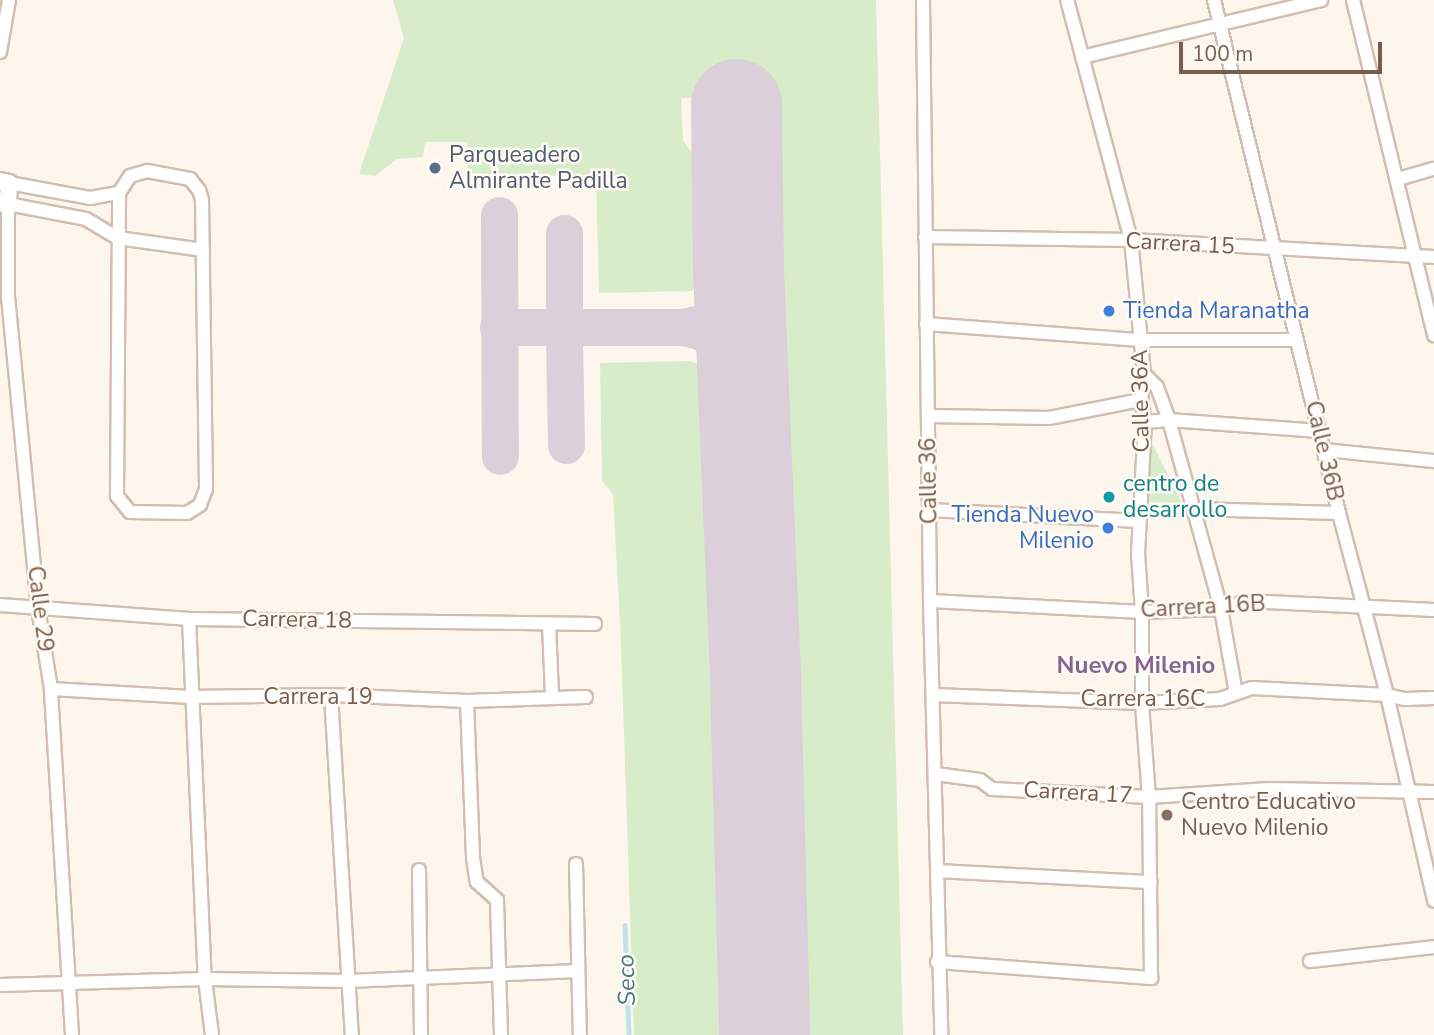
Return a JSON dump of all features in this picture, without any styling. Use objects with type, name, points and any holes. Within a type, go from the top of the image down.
[{"type":"street","points":[[0,52],[9,0]]},
{"type":"street","name":"Calle 36","points":[[923,0],[930,601],[938,871],[937,962],[941,1035]]},
{"type":"street","name":"Calle 36A","points":[[937,962],[1151,978],[1149,797],[1142,703],[1142,612],[1138,554],[1145,422],[1141,400],[1144,374],[1132,240],[1067,0]]},
{"type":"street","name":"Calle 36B","points":[[1214,0],[1339,513],[1387,695],[1434,901]]},
{"type":"street","points":[[1082,57],[1219,22],[1321,0]]},
{"type":"street","points":[[1353,0],[1434,335]]},
{"type":"street","points":[[1398,179],[1434,169]]},
{"type":"street","points":[[141,171],[190,179],[199,190],[202,200],[206,489],[200,505],[187,513],[138,514],[125,509],[117,496],[119,193],[125,181],[141,171]]},
{"type":"street","points":[[4,182],[90,198],[119,193]]},
{"type":"street","name":"Calle 29","points":[[4,182],[8,299],[38,608],[51,689],[72,1035]]},
{"type":"street","points":[[4,203],[86,219],[118,238],[203,250]]},
{"type":"street","name":"Carrera 15","points":[[925,237],[1132,240],[1434,257]]},
{"type":"street","points":[[926,324],[1140,340],[1297,340]]},
{"type":"street","points":[[1144,374],[1157,387],[1169,420],[1221,609],[1236,693]]},
{"type":"street","points":[[929,416],[1049,418],[1141,400]]},
{"type":"street","points":[[1145,422],[1169,420],[1320,431]]},
{"type":"street","points":[[1325,450],[1434,461]]},
{"type":"street","points":[[1194,509],[1339,513]]},
{"type":"street","points":[[930,510],[1139,521]]},
{"type":"street","name":"Carrera 16B","points":[[930,601],[1142,612],[1221,609],[1245,601],[1434,610]]},
{"type":"street","name":"Carrera 18","points":[[0,605],[189,619],[595,624]]},
{"type":"street","points":[[189,619],[205,979],[212,1035]]},
{"type":"street","points":[[549,624],[552,697]]},
{"type":"street","name":"Carrera 16C","points":[[933,695],[1142,703],[1220,699],[1252,688],[1387,695],[1405,699],[1434,698]]},
{"type":"street","name":"Carrera 19","points":[[51,689],[191,697],[331,695],[467,701],[586,696]]},
{"type":"street","points":[[331,695],[352,1035]]},
{"type":"street","points":[[467,701],[473,858],[477,882],[497,900],[501,1035]]},
{"type":"street","name":"Carrera 17","points":[[936,774],[980,780],[992,789],[1149,797],[1269,789],[1434,792]]},
{"type":"street","points":[[576,864],[580,1035]]},
{"type":"street","points":[[419,870],[421,1035]]},
{"type":"street","points":[[938,871],[1151,883]]},
{"type":"street","points":[[1310,961],[1434,947]]},
{"type":"street","points":[[0,985],[205,979],[348,981],[577,971]]},
{"type":"green space","points":[[393,0],[876,0],[903,1035],[791,1035],[763,95],[681,98],[683,140],[704,170],[707,274],[701,284],[691,291],[599,293],[596,177],[592,175],[468,177],[467,142],[425,142],[423,157],[397,159],[375,176],[359,174],[404,38]]},
{"type":"green space","points":[[689,361],[700,364],[712,380],[731,1035],[634,1035],[621,644],[613,494],[602,481],[600,363]]},
{"type":"green space","points":[[1149,437],[1182,503],[1146,502]]},
{"type":"waterway","name":"Seco","points":[[625,925],[629,1035]]},
{"type":"taxiway","points":[[499,215],[500,456]]},
{"type":"taxiway","points":[[564,233],[564,317],[574,327],[566,332],[564,340],[566,445]]},
{"type":"taxiway","points":[[682,327],[701,323],[721,314],[734,296],[738,269]]},
{"type":"taxiway","points":[[498,327],[682,327],[700,331],[722,345],[744,376]]},
{"type":"runway","points":[[736,104],[738,269],[755,680],[764,1035]]},
{"type":"place","name":"Parqueadero Almirante Padilla","points":[[435,168]]},
{"type":"place","name":"Tienda Maranatha","points":[[1109,311]]},
{"type":"place","name":"centro de desarrollo","points":[[1109,497]]},
{"type":"place","name":"Tienda Nuevo Milenio","points":[[1108,528]]},
{"type":"place","name":"Centro Educativo Nuevo Milenio","points":[[1167,815]]},
{"type":"district","name":"Nuevo Milenio","points":[[1136,666]]}]
